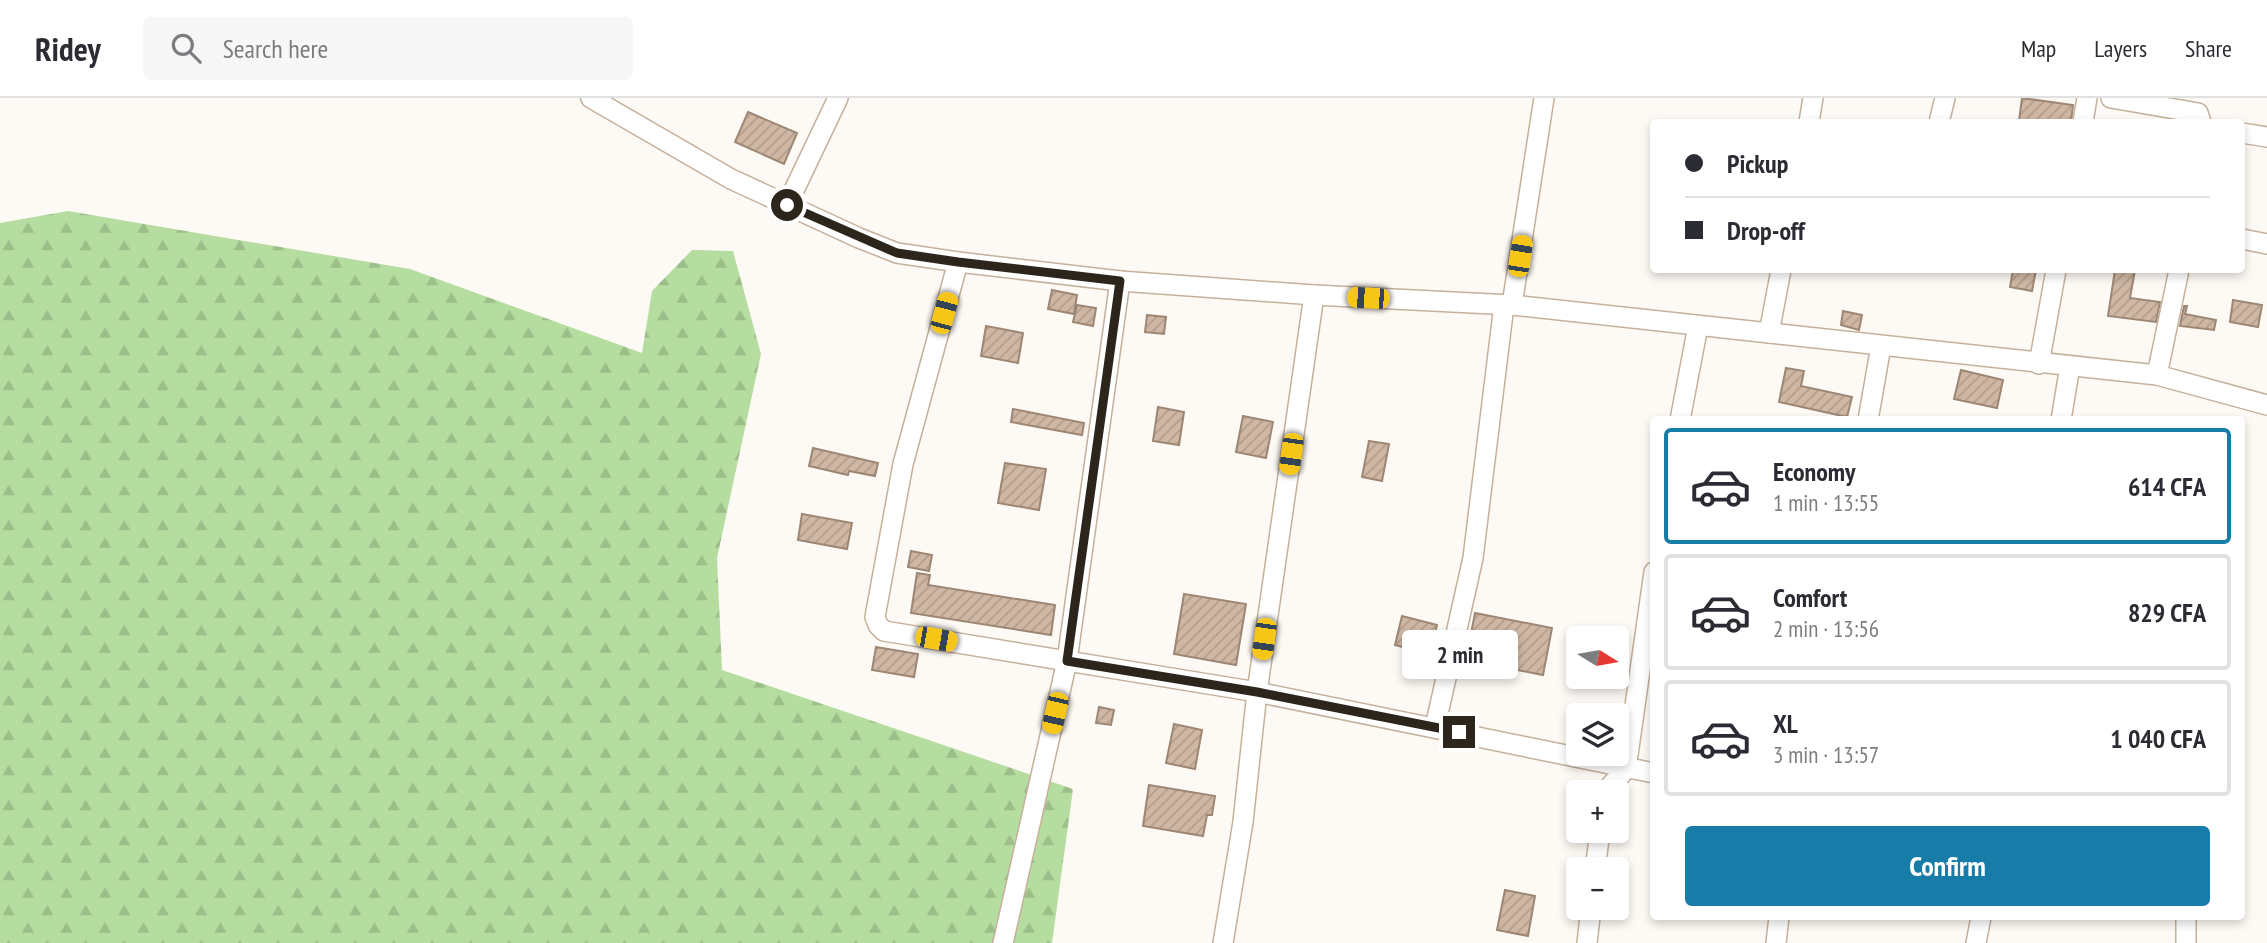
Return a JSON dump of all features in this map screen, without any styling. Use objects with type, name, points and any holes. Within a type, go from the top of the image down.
[{"type":"street","points":[[591,98],[731,179],[897,253],[1120,281],[1508,305],[2039,364],[2157,374],[2267,405]]},
{"type":"street","points":[[787,205],[838,98]]},
{"type":"street","points":[[1434,727],[1473,558],[1508,305],[1544,98]]},
{"type":"street","points":[[1810,119],[1813,98]]},
{"type":"street","points":[[1940,119],[1945,98]]},
{"type":"street","points":[[2084,119],[2087,98]]},
{"type":"street","points":[[2111,98],[2198,113],[2200,119]]},
{"type":"street","points":[[2245,134],[2267,138]]},
{"type":"street","points":[[2245,240],[2267,244]]},
{"type":"street","points":[[958,262],[903,464],[875,617],[884,631],[1257,692],[1650,772]]},
{"type":"street","points":[[1769,333],[1780,273]]},
{"type":"street","points":[[2039,364],[2055,273]]},
{"type":"street","points":[[2157,374],[2178,273]]},
{"type":"street","points":[[1003,943],[1067,661],[1120,281]]},
{"type":"street","points":[[1223,943],[1243,822],[1257,692],[1314,295]]},
{"type":"street","points":[[1681,416],[1698,326]]},
{"type":"street","points":[[1869,416],[1881,346]]},
{"type":"street","points":[[2062,416],[2070,366]]},
{"type":"street","points":[[1616,780],[1626,769],[1650,600]]},
{"type":"street","points":[[1587,943],[1590,920]]},
{"type":"street","points":[[1776,943],[1779,920]]},
{"type":"street","points":[[1976,943],[1980,920]]},
{"type":"street","points":[[2186,920],[2186,943]]},
{"type":"green space","points":[[68,211],[410,269],[642,353],[652,291],[692,250],[733,251],[761,354],[717,558],[722,670],[1073,789],[1052,943],[0,943],[0,223]]},
{"type":"building","points":[[2022,98],[2073,105],[2071,119],[2019,119]]},
{"type":"building","points":[[748,112],[797,133],[784,164],[735,142]]},
{"type":"building","points":[[2012,273],[2035,273],[2032,291],[2010,287]]},
{"type":"building","points":[[2115,273],[2134,273],[2130,298],[2160,302],[2156,322],[2108,316]]},
{"type":"building","points":[[1052,290],[1077,295],[1074,314],[1048,309]]},
{"type":"building","points":[[2233,300],[2262,305],[2258,327],[2230,322]]},
{"type":"building","points":[[1077,305],[1096,308],[1093,326],[1073,322]]},
{"type":"building","points":[[2184,306],[2187,306],[2185,314],[2216,320],[2214,330],[2180,326]]},
{"type":"building","points":[[1843,311],[1862,315],[1859,330],[1841,325]]},
{"type":"building","points":[[1147,315],[1166,317],[1164,334],[1145,332]]},
{"type":"building","points":[[986,326],[1023,333],[1018,363],[981,356]]},
{"type":"building","points":[[1786,368],[1804,371],[1801,386],[1852,397],[1847,416],[1779,402]]},
{"type":"building","points":[[1961,370],[2003,380],[1997,408],[1954,399]]},
{"type":"building","points":[[1158,407],[1184,412],[1179,445],[1153,441]]},
{"type":"building","points":[[1013,409],[1084,423],[1082,435],[1011,422]]},
{"type":"building","points":[[1243,416],[1273,422],[1266,458],[1236,452]]},
{"type":"building","points":[[1369,441],[1389,444],[1382,481],[1362,477]]},
{"type":"building","points":[[813,448],[878,463],[875,476],[849,471],[848,475],[809,466]]},
{"type":"building","points":[[1005,463],[1046,469],[1039,510],[998,503]]},
{"type":"building","points":[[802,514],[852,523],[847,549],[798,540]]},
{"type":"building","points":[[911,551],[932,555],[929,571],[908,567]]},
{"type":"building","points":[[917,573],[930,575],[928,585],[1055,605],[1051,635],[911,613]]},
{"type":"building","points":[[1184,594],[1246,604],[1236,665],[1174,654]]},
{"type":"building","points":[[1475,613],[1552,628],[1543,675],[1466,660]]},
{"type":"building","points":[[1402,616],[1437,625],[1430,654],[1395,645]]},
{"type":"building","points":[[876,647],[918,654],[914,677],[872,670]]},
{"type":"building","points":[[1099,707],[1114,710],[1111,725],[1096,723]]},
{"type":"building","points":[[1174,724],[1202,730],[1195,769],[1166,763]]},
{"type":"building","points":[[1149,785],[1215,796],[1212,815],[1207,815],[1203,836],[1143,826]]},
{"type":"building","points":[[1505,890],[1535,896],[1528,936],[1497,930]]},
{"type":"route","points":[[787,205],[897,253],[1120,281],[1067,661],[1257,692],[1459,732]]}]
